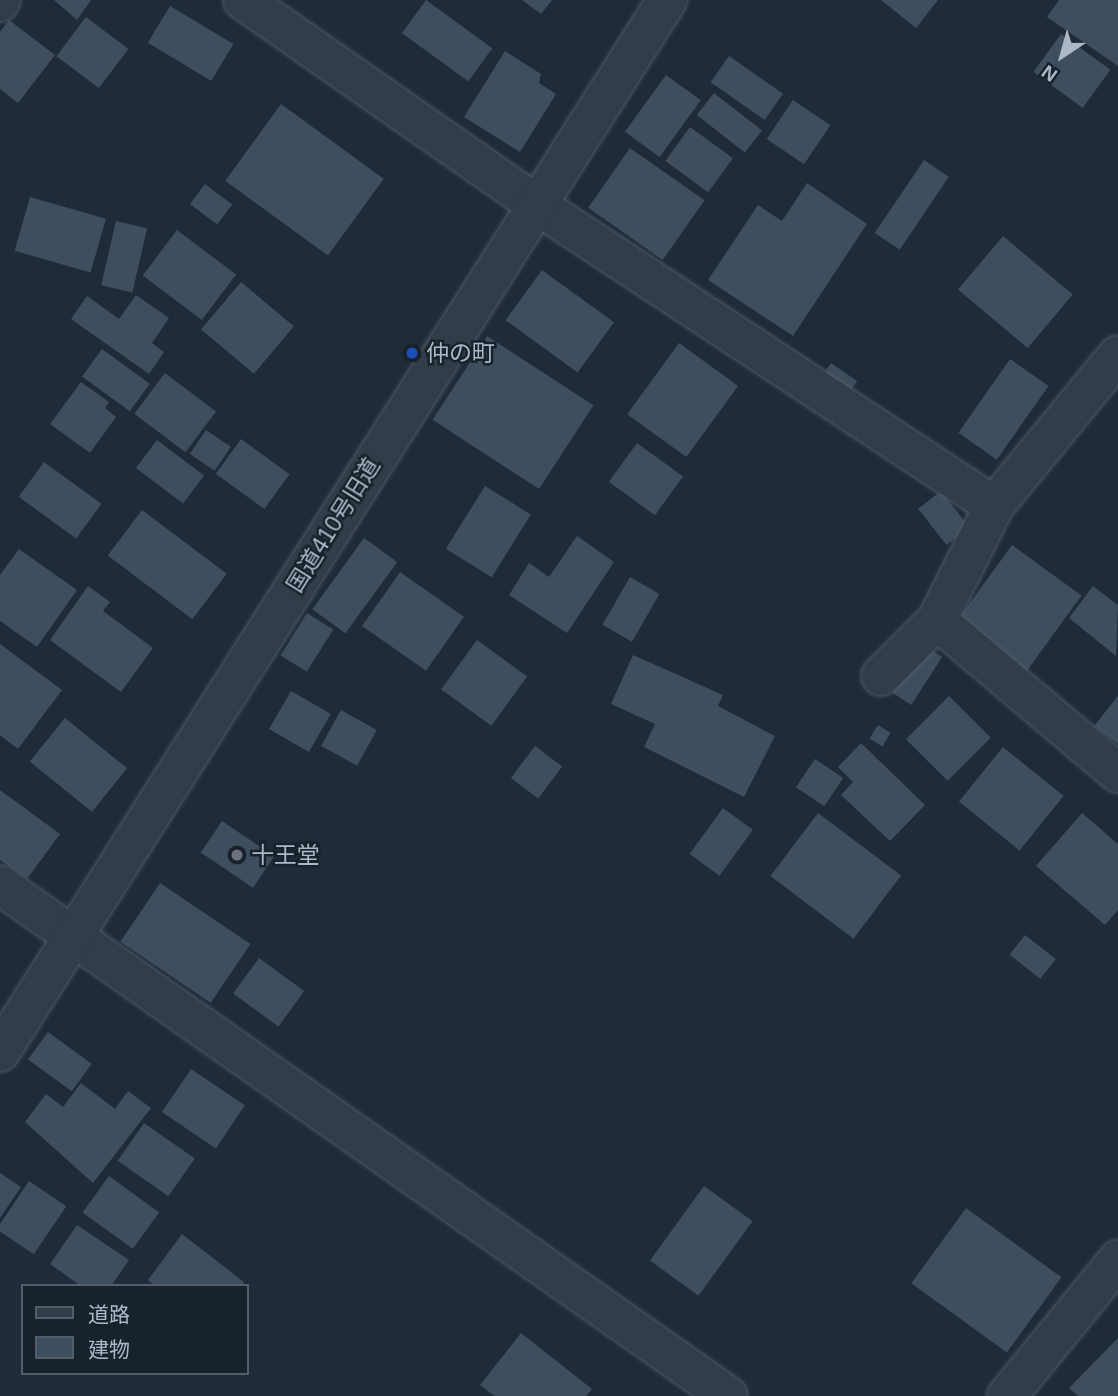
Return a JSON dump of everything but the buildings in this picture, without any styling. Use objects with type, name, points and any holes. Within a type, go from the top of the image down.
[{"type":"street","points":[[243,0],[537,205],[994,506]]},
{"type":"street","name":"国道410号旧道","points":[[0,1052],[667,0]]},
{"type":"street","points":[[881,676],[937,620],[975,555],[994,506],[1118,355]]},
{"type":"street","points":[[937,620],[1118,774]]},
{"type":"street","points":[[0,886],[728,1396]]},
{"type":"street","points":[[1007,1396],[1118,1260]]},
{"type":"place","name":"仲の町","points":[[412,353]]},
{"type":"place","name":"十王堂","points":[[237,855]]}]
